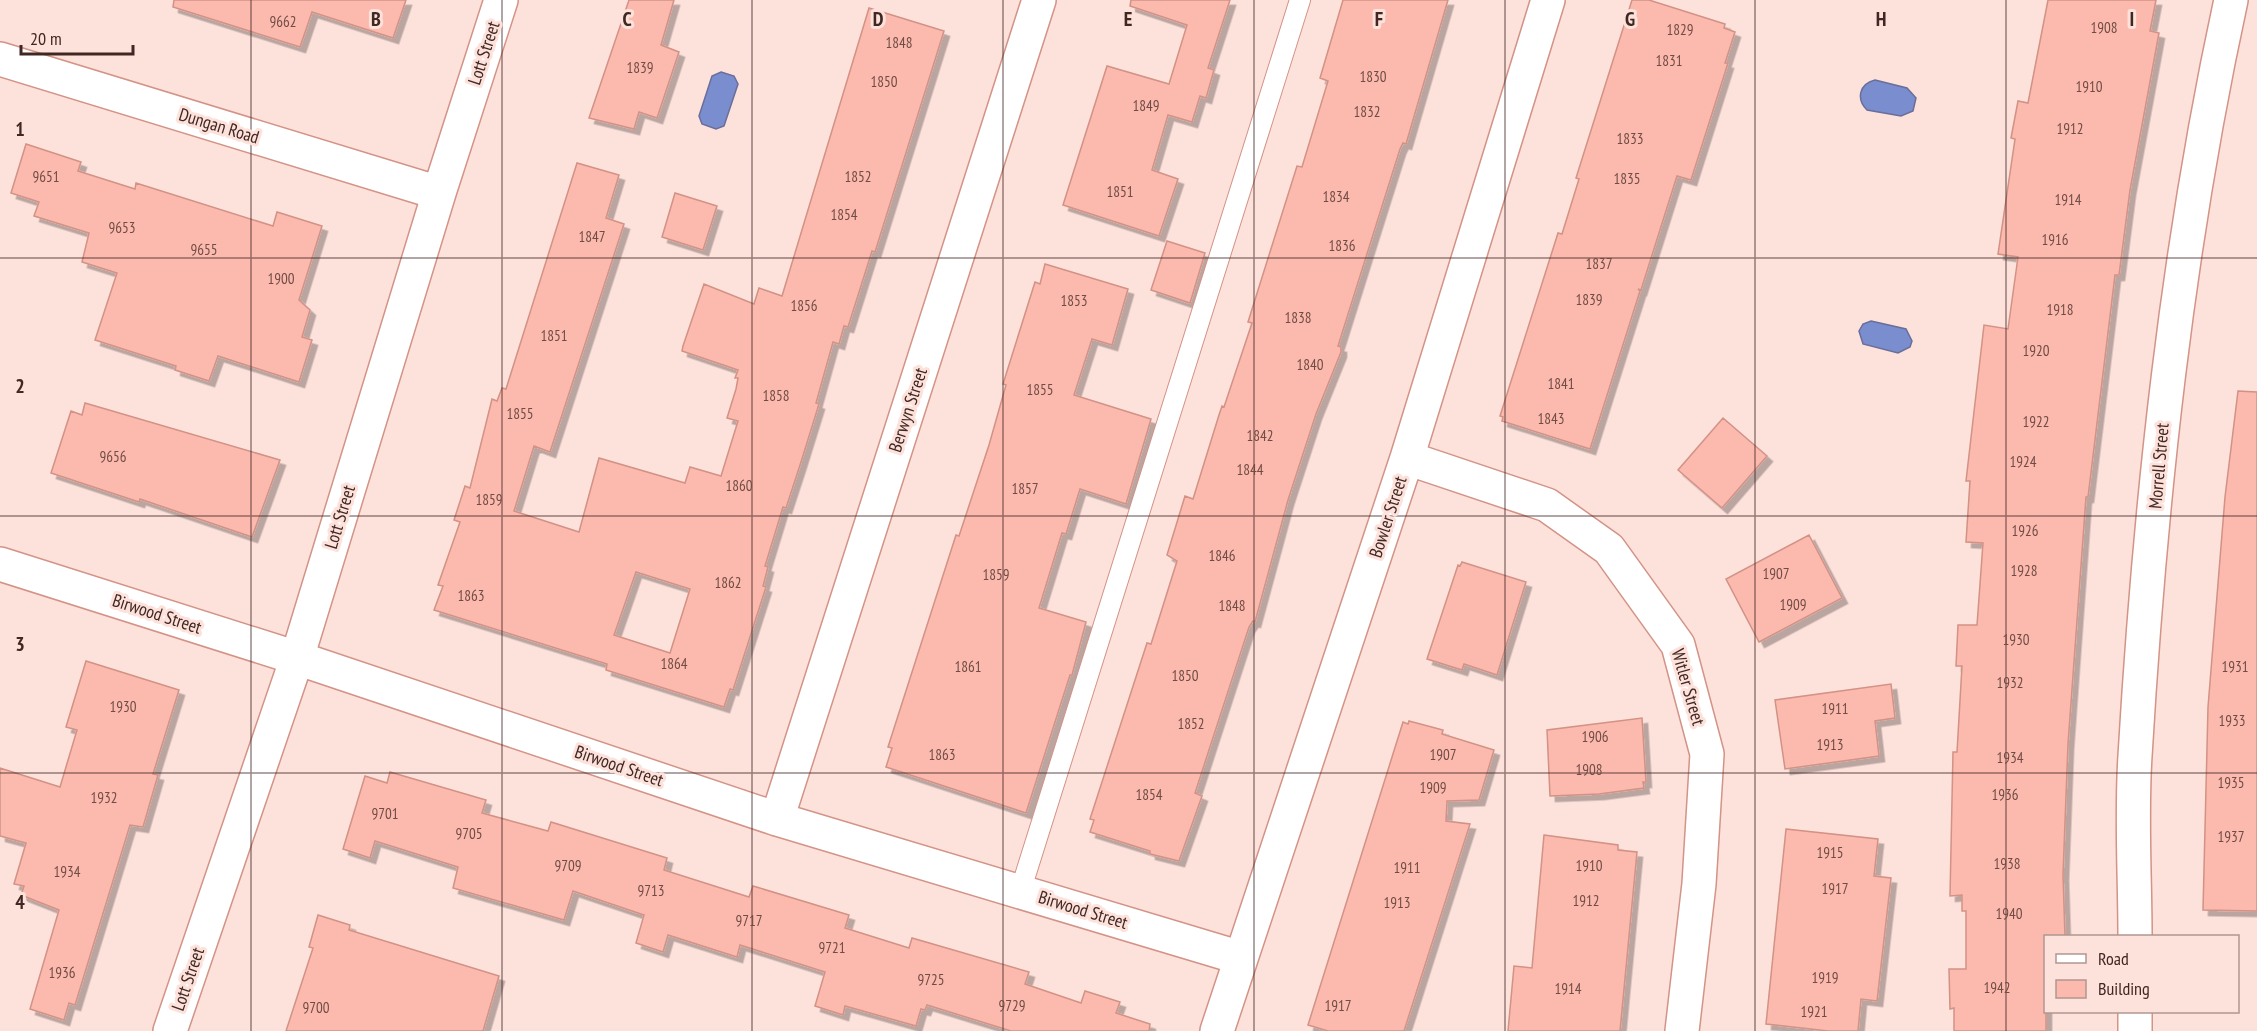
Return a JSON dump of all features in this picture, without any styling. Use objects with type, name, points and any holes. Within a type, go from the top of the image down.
[{"type":"street","name":"Lott Street","points":[[170,1031],[297,658],[439,193],[501,0]]},
{"type":"street","name":"Berwyn Street","points":[[777,819],[1039,0]]},
{"type":"street","name":"Bowler Street","points":[[1217,1031],[1407,458],[1548,0]]},
{"type":"street","name":"Morrell Street","points":[[2135,935],[2134,759],[2162,421],[2207,108],[2231,0]]},
{"type":"street","name":"Dungan Road","points":[[0,59],[439,193]]},
{"type":"street","name":"Witler Street","points":[[1407,458],[1547,505],[1609,549],[1678,645],[1707,754],[1699,884],[1682,1031]]},
{"type":"street","name":"Birwood Street","points":[[0,564],[297,658],[777,819],[1241,958]]},
{"type":"street","points":[[2135,1013],[2135,1031]]},
{"type":"lane","points":[[1020,892],[1300,0]]},
{"type":"water","points":[[721,72],[734,76],[738,84],[724,126],[716,129],[702,124],[699,116],[712,76]]},
{"type":"water","points":[[1875,80],[1907,88],[1916,98],[1913,111],[1901,116],[1867,110],[1861,101],[1861,92],[1865,85]]},
{"type":"water","points":[[1871,321],[1906,329],[1912,341],[1910,347],[1898,353],[1863,344],[1859,331],[1863,324]]},
{"type":"building","points":[[174,0],[406,0],[393,38],[312,12],[300,47],[173,7]]},
{"type":"building","points":[[629,0],[674,0],[661,45],[679,52],[657,118],[639,112],[634,129],[589,118]]},
{"type":"building","points":[[1131,0],[1230,0],[1208,68],[1214,70],[1206,98],[1200,96],[1192,122],[1168,115],[1152,170],[1178,179],[1159,236],[1063,205],[1107,66],[1169,84],[1187,25],[1130,6]]},
{"type":"building","points":[[1343,0],[1448,0],[1406,144],[1403,143],[1400,149],[1338,346],[1341,347],[1341,352],[1316,414],[1288,500],[1255,622],[1253,621],[1249,627],[1195,793],[1202,796],[1179,861],[1150,854],[1150,851],[1090,832],[1094,820],[1090,819],[1147,643],[1151,644],[1177,561],[1167,555],[1185,496],[1193,499],[1222,406],[1224,407],[1252,323],[1248,322],[1297,166],[1302,167],[1328,81],[1320,78]]},
{"type":"building","points":[[1632,0],[1649,0],[1725,24],[1724,28],[1735,32],[1725,63],[1728,63],[1691,180],[1677,176],[1641,290],[1638,289],[1640,291],[1590,449],[1502,421],[1503,417],[1500,416],[1558,233],[1562,234],[1579,179],[1576,178]]},
{"type":"building","points":[[2048,0],[2156,0],[2150,31],[2159,33],[2130,190],[2119,275],[2115,275],[2088,497],[2086,497],[2068,744],[2063,875],[2065,935],[2044,935],[2046,1031],[1954,1031],[1954,1008],[1950,1009],[1949,969],[1966,969],[1966,911],[1962,911],[1962,895],[1950,896],[1953,752],[1957,752],[1962,666],[1956,666],[1958,625],[1977,625],[1983,543],[1966,542],[1970,481],[1966,481],[1984,325],[2008,329],[2018,257],[1998,254],[2015,139],[2011,138],[2018,101],[2028,103]]},
{"type":"building","points":[[869,8],[944,31],[875,252],[872,251],[848,327],[844,326],[839,344],[833,342],[816,403],[819,404],[765,566],[768,567],[763,586],[766,587],[733,690],[730,689],[724,707],[606,670],[607,664],[434,610],[443,586],[438,585],[460,522],[454,520],[465,486],[470,488],[492,399],[497,401],[502,388],[506,389],[577,163],[619,175],[606,218],[624,224],[550,452],[534,446],[514,511],[579,532],[599,458],[685,483],[690,467],[721,476],[738,421],[727,418],[736,389],[738,378],[735,378],[738,370],[682,351],[704,284],[754,304],[759,288],[782,296]],"holes":[[[636,572],[690,589],[670,653],[614,635]]]},
{"type":"building","points":[[26,144],[81,162],[78,171],[135,189],[136,183],[273,226],[277,212],[322,226],[299,300],[310,310],[302,337],[312,340],[299,382],[218,356],[209,381],[175,370],[176,366],[95,340],[117,273],[82,262],[89,233],[34,216],[39,202],[11,193]]},
{"type":"building","points":[[675,193],[717,206],[703,250],[662,237]]},
{"type":"building","points":[[1167,241],[1205,253],[1190,303],[1151,290]]},
{"type":"building","points":[[1045,264],[1128,289],[1112,345],[1092,339],[1074,395],[1151,419],[1126,504],[1080,489],[1066,534],[1062,533],[1039,608],[1086,622],[1072,675],[1070,675],[1026,813],[886,767],[892,748],[888,747],[956,535],[959,536],[989,445],[1006,385],[1003,384],[1035,282],[1040,284]]},
{"type":"building","points":[[2238,391],[2257,392],[2257,911],[2203,910],[2208,707],[2225,497]]},
{"type":"building","points":[[85,403],[280,460],[252,537],[140,499],[139,502],[51,473],[71,411],[82,415]]},
{"type":"building","points":[[1723,418],[1767,456],[1722,508],[1678,470]]},
{"type":"building","points":[[1809,535],[1842,598],[1759,642],[1726,579]]},
{"type":"building","points":[[1462,562],[1526,582],[1497,675],[1464,664],[1462,670],[1427,659],[1458,565],[1460,566]]},
{"type":"building","points":[[86,661],[179,690],[153,774],[158,775],[143,827],[130,825],[75,1005],[69,1003],[64,1020],[30,1009],[59,910],[21,895],[24,886],[14,884],[26,843],[0,836],[0,768],[60,787],[77,730],[66,727]]},
{"type":"building","points":[[1891,684],[1895,718],[1875,721],[1879,756],[1785,769],[1775,700]]},
{"type":"building","points":[[1642,718],[1646,782],[1643,782],[1644,788],[1599,794],[1550,796],[1547,730]]},
{"type":"building","points":[[1409,721],[1443,730],[1442,734],[1494,750],[1479,800],[1447,801],[1446,821],[1470,824],[1404,1031],[1328,1031],[1308,1025],[1403,722],[1408,724]]},
{"type":"building","points":[[390,772],[486,800],[482,813],[548,831],[551,822],[667,858],[664,870],[749,897],[753,886],[849,915],[845,928],[909,948],[912,938],[1029,972],[1025,984],[1081,1003],[1085,991],[1120,1002],[1116,1013],[1150,1024],[1149,1031],[1011,1031],[927,1005],[925,1010],[921,1009],[916,1026],[845,1006],[843,1015],[815,1006],[825,972],[740,945],[737,957],[668,935],[663,952],[636,943],[644,915],[573,891],[564,920],[453,888],[458,867],[375,841],[370,858],[343,849],[365,776],[387,783]]},
{"type":"building","points":[[1786,829],[1878,839],[1874,876],[1891,878],[1877,1001],[1861,999],[1858,1031],[1828,1031],[1766,1024]]},
{"type":"building","points":[[1544,835],[1618,845],[1618,850],[1637,852],[1620,1031],[1508,1031],[1514,966],[1532,968]]},
{"type":"building","points":[[318,915],[350,925],[349,930],[499,976],[483,1031],[286,1031],[313,948],[309,947]]}]
